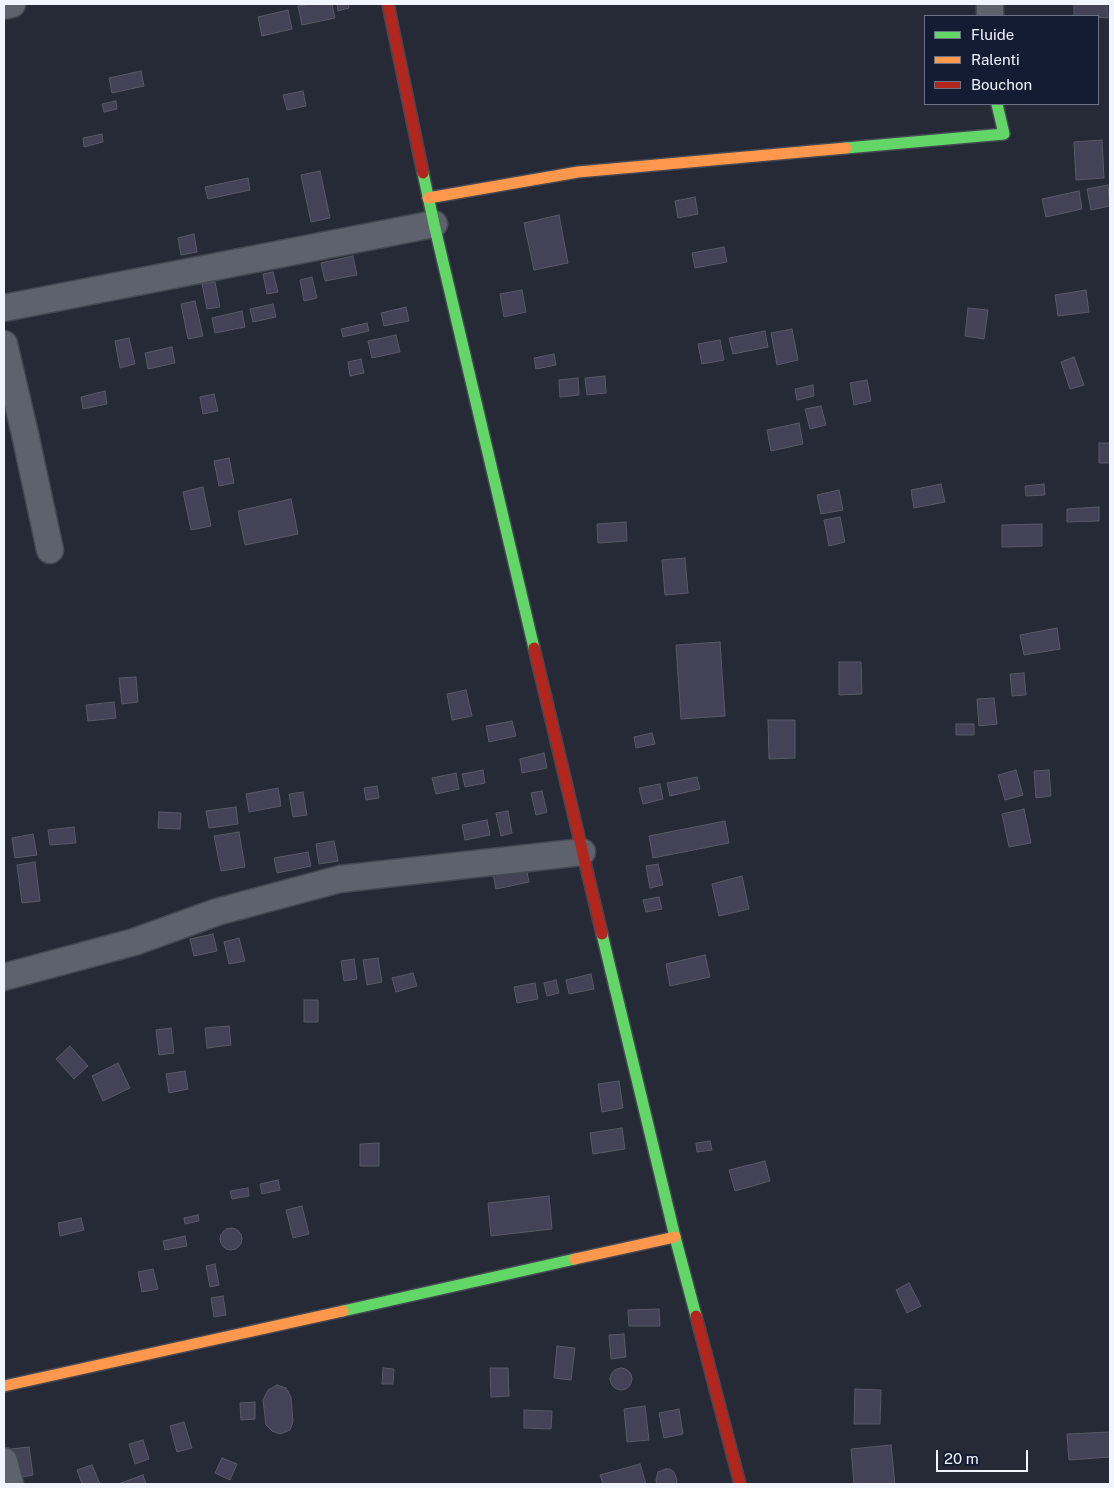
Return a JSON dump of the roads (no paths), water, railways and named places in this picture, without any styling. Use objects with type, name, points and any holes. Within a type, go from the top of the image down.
[{"type":"main road","points":[[388,4],[428,198],[582,852],[675,1237],[740,1484]]},
{"type":"main road","points":[[428,198],[578,172],[1004,134],[997,105]]},
{"type":"main road","points":[[4,1386],[675,1237]]},
{"type":"street","points":[[4,6],[12,4]]},
{"type":"street","points":[[4,308],[434,224]]},
{"type":"street","points":[[4,344],[50,550]]},
{"type":"street","points":[[4,977],[134,942],[217,912],[340,879],[582,852]]},
{"type":"street","points":[[4,1460],[10,1484]]}]
